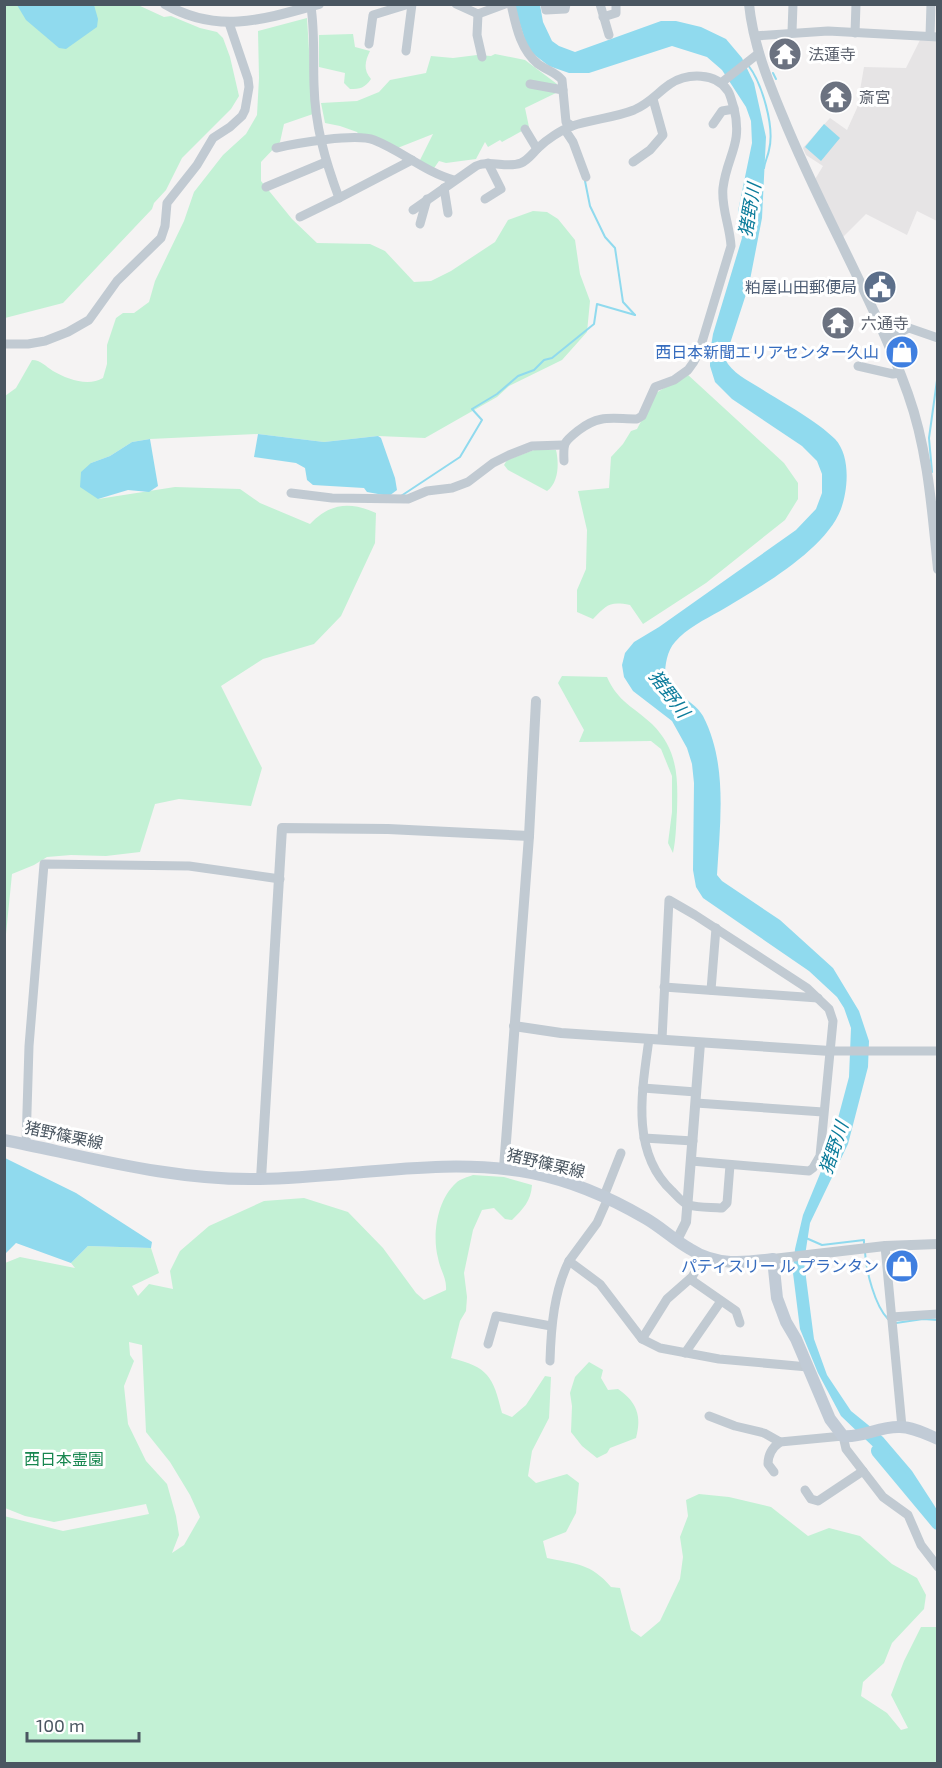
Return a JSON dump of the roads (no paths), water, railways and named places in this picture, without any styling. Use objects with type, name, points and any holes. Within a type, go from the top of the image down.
[{"type":"main road","name":"猪野篠栗線","points":[[4,1140],[185,1176],[216,1179],[261,1179],[454,1166],[504,1168],[559,1180],[606,1197],[647,1219],[704,1256],[735,1263],[773,1259]]},
{"type":"main road","points":[[773,1259],[777,1298],[830,1419],[847,1437],[902,1426],[938,1439]]},
{"type":"street","points":[[165,4],[197,18],[229,23],[252,21],[315,6],[314,87],[320,142],[339,198]]},
{"type":"street","points":[[369,44],[373,15],[410,4],[406,51]]},
{"type":"street","points":[[456,4],[478,14],[506,4]]},
{"type":"street","points":[[511,4],[518,34],[528,54],[539,65],[558,75],[562,80],[566,122],[586,177]]},
{"type":"street","points":[[545,4],[546,10],[565,9],[566,4]]},
{"type":"street","points":[[600,4],[609,35]]},
{"type":"street","points":[[603,17],[616,13],[616,4]]},
{"type":"street","points":[[749,4],[751,24],[759,53],[807,177],[886,339],[921,435],[938,569]]},
{"type":"street","points":[[792,32],[793,4]]},
{"type":"street","points":[[855,33],[856,4]]},
{"type":"street","points":[[755,36],[792,32],[934,36],[931,4]]},
{"type":"street","points":[[478,14],[477,35],[482,57]]},
{"type":"street","points":[[4,344],[28,345],[45,341],[89,320],[117,281],[161,238],[165,226],[167,203],[173,193],[197,165],[213,138],[236,123],[245,110],[248,79],[229,23]]},
{"type":"street","points":[[723,81],[759,53]]},
{"type":"street","points":[[413,210],[476,166],[488,163],[512,166],[524,162],[546,141],[569,128],[631,111],[648,103],[670,84],[682,78],[701,76],[723,81]]},
{"type":"street","points":[[564,461],[563,445],[566,440],[592,421],[600,418],[637,419],[642,416],[655,387],[674,380],[687,370],[699,352],[731,246],[731,232],[723,206],[723,187],[738,133],[734,109],[723,81]]},
{"type":"street","points":[[530,84],[563,90]]},
{"type":"street","points":[[633,162],[650,150],[663,135],[653,99]]},
{"type":"street","points":[[713,124],[722,111],[734,109]]},
{"type":"street","points":[[525,129],[537,149]]},
{"type":"street","points":[[276,148],[365,137],[430,171],[454,180]]},
{"type":"street","points":[[300,217],[412,160]]},
{"type":"street","points":[[266,187],[326,162]]},
{"type":"street","points":[[485,199],[501,189],[488,163]]},
{"type":"street","points":[[444,188],[448,213]]},
{"type":"street","points":[[420,224],[427,199]]},
{"type":"street","points":[[886,339],[909,328],[938,338]]},
{"type":"street","points":[[858,366],[893,374],[900,373]]},
{"type":"street","points":[[291,493],[332,498],[408,499],[427,490],[452,488],[468,482],[493,463],[532,446],[563,445]]},
{"type":"street","points":[[504,1168],[529,837],[536,700]]},
{"type":"street","points":[[261,1179],[282,828],[388,829],[529,837]]},
{"type":"street","points":[[26,1144],[29,1046],[44,864],[189,866],[280,879]]},
{"type":"street","points":[[662,1039],[669,900],[807,987],[829,1010],[833,1021],[836,1052],[823,1112],[820,1156],[813,1168],[808,1171],[691,1161]]},
{"type":"street","points":[[711,990],[716,928]]},
{"type":"street","points":[[664,987],[818,998]]},
{"type":"street","points":[[514,1026],[561,1034],[747,1044],[836,1052],[938,1051]]},
{"type":"street","points":[[649,1039],[643,1088],[644,1138],[649,1159],[662,1181],[687,1205],[722,1208],[727,1203],[730,1165]]},
{"type":"street","points":[[677,1240],[686,1222],[700,1043]]},
{"type":"street","points":[[643,1088],[696,1097],[823,1112]]},
{"type":"street","points":[[644,1138],[693,1141]]},
{"type":"street","points":[[550,1361],[551,1326],[564,1271],[597,1223],[621,1153]]},
{"type":"street","points":[[773,1259],[885,1246],[938,1244]]},
{"type":"street","points":[[885,1246],[902,1426]]},
{"type":"street","points":[[642,1339],[668,1299],[690,1279],[704,1256]]},
{"type":"street","points":[[569,1261],[600,1284],[642,1339],[660,1348],[731,1361],[808,1367]]},
{"type":"street","points":[[690,1279],[736,1311],[740,1323]]},
{"type":"street","points":[[685,1353],[721,1301]]},
{"type":"street","points":[[891,1317],[938,1314]]},
{"type":"street","points":[[489,1344],[496,1316],[551,1326]]},
{"type":"street","points":[[709,1416],[735,1426],[764,1433],[780,1442],[847,1437],[846,1449],[883,1497],[908,1515],[921,1545],[938,1567]]},
{"type":"street","points":[[774,1472],[768,1464],[768,1458],[780,1442]]},
{"type":"street","points":[[805,1490],[811,1499],[818,1500],[863,1472]]},
{"type":"water","points":[[17,5],[94,5],[98,19],[97,27],[66,49],[59,48],[26,20]]},
{"type":"water","points":[[514,5],[540,5],[543,22],[552,41],[575,52],[661,21],[676,21],[701,27],[726,39],[742,58],[754,83],[766,137],[762,218],[749,285],[725,359],[740,376],[809,419],[835,439],[844,454],[846,464],[845,492],[841,509],[833,525],[821,540],[788,568],[680,637],[668,654],[665,676],[703,716],[711,734],[719,774],[720,794],[717,875],[722,881],[780,920],[833,968],[859,1011],[869,1041],[868,1067],[848,1144],[810,1223],[804,1262],[814,1339],[827,1375],[851,1411],[883,1437],[912,1471],[937,1510],[937,1527],[930,1512],[886,1459],[841,1416],[818,1373],[800,1329],[793,1273],[795,1249],[803,1215],[829,1152],[849,1077],[851,1028],[844,1008],[837,997],[809,971],[703,898],[696,887],[693,870],[694,783],[687,748],[672,721],[633,691],[624,677],[622,665],[625,653],[634,642],[659,627],[796,530],[816,509],[822,493],[822,474],[817,461],[802,446],[732,399],[715,382],[710,366],[713,334],[742,238],[738,211],[752,143],[751,121],[746,107],[722,70],[707,57],[672,46],[589,73],[569,73],[549,66],[528,50]]},
{"type":"water","points":[[824,124],[840,138],[821,161],[805,147]]},
{"type":"water","points":[[258,434],[324,442],[378,436],[381,438],[397,490],[389,496],[367,492],[364,488],[313,485],[307,480],[305,468],[296,463],[254,457]]},
{"type":"water","points":[[150,439],[158,486],[149,492],[128,490],[98,499],[80,487],[81,472],[91,463],[110,456],[132,442]]},
{"type":"water","points":[[5,1158],[76,1193],[152,1242],[151,1248],[88,1246],[71,1263],[16,1243],[5,1254]]},
{"type":"waterway","points":[[748,65],[758,83],[769,118],[769,152],[764,168]]},
{"type":"waterway","points":[[773,73],[776,79]]},
{"type":"waterway","points":[[585,181],[590,206],[605,237],[615,248],[623,302],[635,315]]},
{"type":"waterway","points":[[401,496],[460,457],[482,420],[472,409],[497,394],[518,376],[534,370],[544,360],[552,358],[594,324],[597,304],[635,315]]},
{"type":"waterway","points":[[932,472],[929,438],[938,373]]},
{"type":"waterway","points":[[806,1238],[822,1245],[864,1240],[864,1243]]},
{"type":"waterway","points":[[865,1252],[872,1288],[879,1306],[888,1319]]},
{"type":"waterway","points":[[896,1323],[923,1319],[938,1320]]},
{"type":"waterway","name":"猪野川","points":[[878,1451],[938,1523]]},
{"type":"place","name":"法蓮寺","points":[[785,54]]},
{"type":"place","name":"斎宮","points":[[836,97]]},
{"type":"place","name":"粕屋山田郵便局","points":[[880,287]]},
{"type":"place","name":"六通寺","points":[[838,323]]},
{"type":"place","name":"西日本新聞エリアセンター久山","points":[[902,352]]},
{"type":"place","name":"パティスリー ル プランタン","points":[[902,1266]]},
{"type":"park label","name":"西日本霊園","points":[[64,1459]]}]
